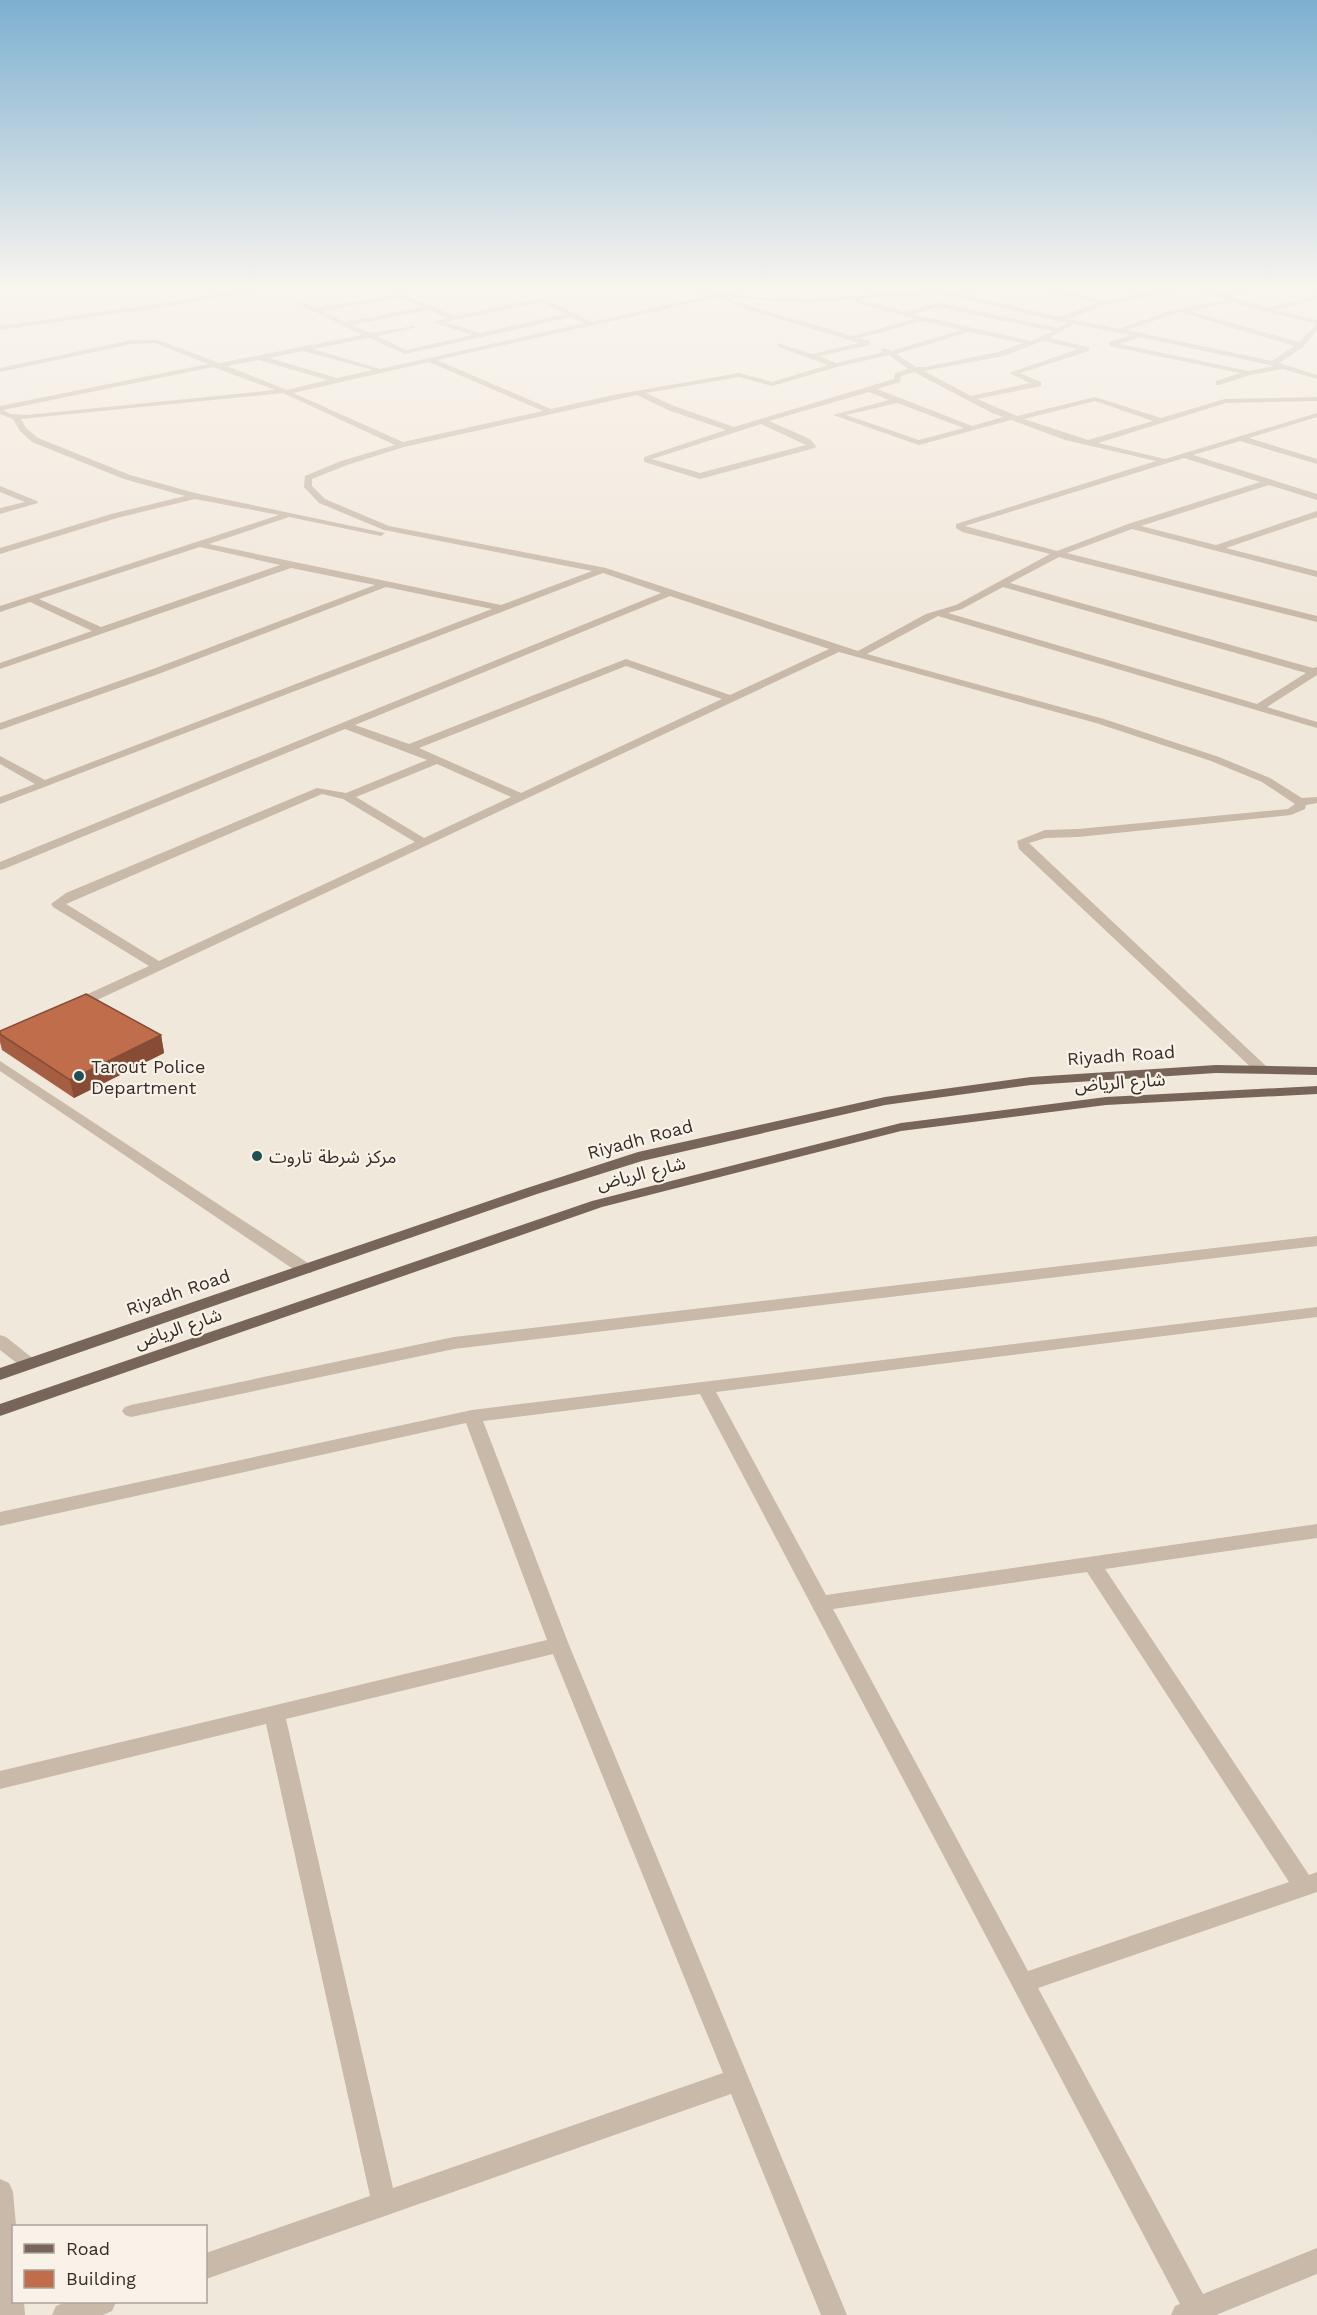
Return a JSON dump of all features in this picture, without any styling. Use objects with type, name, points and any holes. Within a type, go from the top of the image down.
[{"type":"main road","name":"Riyadh Road","points":[[0,1374],[638,1157],[885,1101],[1031,1081],[1216,1069],[1317,1071]]},
{"type":"main road","name":"شارع الرياض","points":[[0,1410],[597,1204],[901,1127],[1106,1101],[1317,1090]]},
{"type":"street","points":[[0,400],[35,393]]},
{"type":"street","points":[[0,409],[78,393]]},
{"type":"street","points":[[0,409],[17,418],[275,393]]},
{"type":"street","points":[[288,393],[402,445]]},
{"type":"street","points":[[508,393],[550,411]]},
{"type":"street","points":[[639,393],[402,445],[344,463],[308,478],[308,487],[322,501],[387,528],[603,570],[838,649],[1100,721],[1215,759],[1266,780],[1300,801],[1317,800]]},
{"type":"street","points":[[639,393],[671,408],[734,430]]},
{"type":"street","points":[[762,421],[807,441],[812,446],[700,476],[647,460],[648,457],[671,449],[762,421],[856,393]]},
{"type":"street","points":[[879,393],[971,428]]},
{"type":"street","points":[[960,393],[1014,418],[1068,438],[1165,461]]},
{"type":"street","points":[[970,398],[994,393]]},
{"type":"street","points":[[897,401],[837,415],[920,443],[971,428],[1095,399],[1162,420]]},
{"type":"street","points":[[1088,443],[1225,401],[1317,399]]},
{"type":"street","points":[[1317,415],[970,521],[960,526],[965,530],[1317,619]]},
{"type":"street","points":[[17,418],[23,429],[35,440],[127,477],[195,496],[588,576]]},
{"type":"street","points":[[1239,438],[1317,462]]},
{"type":"street","points":[[1184,455],[1317,497]]},
{"type":"street","points":[[860,654],[929,616],[959,607],[1059,553],[1131,526],[1269,482]]},
{"type":"street","points":[[0,489],[34,503],[0,511]]},
{"type":"street","points":[[0,551],[114,516],[195,496]]},
{"type":"street","points":[[1217,548],[1317,514]]},
{"type":"street","points":[[0,609],[289,515]]},
{"type":"street","points":[[1131,526],[1317,574]]},
{"type":"street","points":[[198,544],[502,608]]},
{"type":"street","points":[[0,666],[290,565]]},
{"type":"street","points":[[0,801],[603,570]]},
{"type":"street","points":[[0,727],[168,667],[386,584]]},
{"type":"street","points":[[1002,584],[1316,671]]},
{"type":"street","points":[[0,866],[671,592]]},
{"type":"street","points":[[30,599],[101,631]]},
{"type":"street","points":[[940,614],[1317,725]]},
{"type":"street","points":[[63,1011],[838,649]]},
{"type":"street","points":[[409,748],[626,662],[731,699]]},
{"type":"street","points":[[1258,708],[1316,671]]},
{"type":"street","points":[[344,725],[409,748],[521,797]]},
{"type":"street","points":[[0,759],[44,784]]},
{"type":"street","points":[[347,797],[437,760]]},
{"type":"street","points":[[158,966],[57,904],[321,790],[347,797],[423,843]]},
{"type":"street","points":[[1262,1070],[1023,846],[1023,841],[1045,834],[1078,833],[1291,812],[1301,807],[1300,801]]},
{"type":"street","points":[[0,1065],[305,1269]]},
{"type":"street","points":[[131,1411],[454,1343],[1317,1242]]},
{"type":"street","points":[[0,1519],[472,1416],[1317,1312]]},
{"type":"street","points":[[0,1341],[28,1364]]},
{"type":"street","points":[[705,1387],[1023,1983],[1190,2312],[1317,2261]]},
{"type":"street","points":[[472,1416],[559,1645],[834,2315]]},
{"type":"street","points":[[820,1603],[1317,1531]]},
{"type":"street","points":[[1023,1983],[1311,1884],[1092,1564]]},
{"type":"street","points":[[0,1780],[559,1645]]},
{"type":"street","points":[[274,1713],[384,2203]]},
{"type":"street","points":[[207,2266],[737,2080]]},
{"type":"street","points":[[0,2192],[12,2315]]},
{"type":"street","points":[[65,2315],[98,2303]]},
{"type":"building","name":"Tarout Police Department","points":[[86,994],[161,1035],[70,1080],[0,1034],[0,1031]]},
{"type":"place","name":"Tarout Police Department","points":[[79,1076]]},
{"type":"place","name":"مركز شرطة تاروت","points":[[257,1156]]}]
